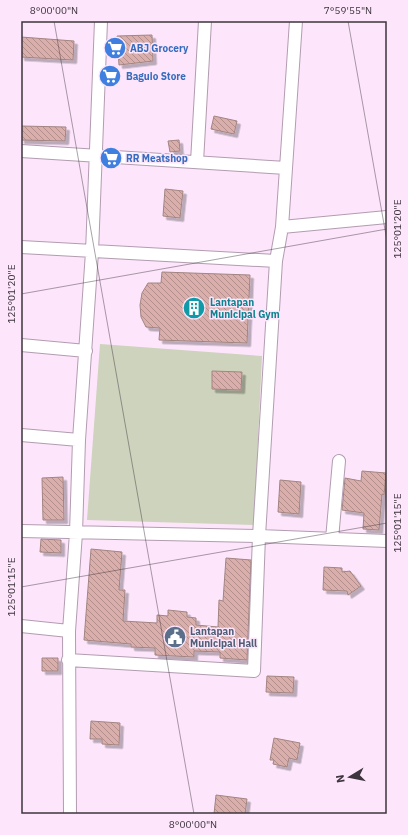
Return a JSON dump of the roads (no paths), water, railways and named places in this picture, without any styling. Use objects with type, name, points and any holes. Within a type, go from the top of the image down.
[{"type":"street","points":[[70,814],[69,631],[76,533],[79,440],[92,252],[97,155],[101,21]]},
{"type":"street","points":[[197,162],[205,21]]},
{"type":"street","points":[[68,660],[254,671],[259,536],[276,261],[282,227],[296,21]]},
{"type":"street","points":[[21,151],[286,168]]},
{"type":"street","points":[[282,227],[387,217]]},
{"type":"street","points":[[21,247],[276,261]]},
{"type":"street","points":[[21,345],[86,351]]},
{"type":"street","points":[[21,435],[79,440]]},
{"type":"street","points":[[332,539],[339,461]]},
{"type":"street","points":[[21,531],[259,536],[387,541]]},
{"type":"street","points":[[21,626],[69,631]]},
{"type":"place","name":"ABJ Grocery","points":[[115,48]]},
{"type":"place","name":"Baguio Store","points":[[110,76]]},
{"type":"place","name":"RR Meatshop","points":[[111,158]]},
{"type":"place","name":"Lantapan Municipal Gym","points":[[194,308]]},
{"type":"place","name":"Lantapan Municipal Hall","points":[[175,637]]}]
